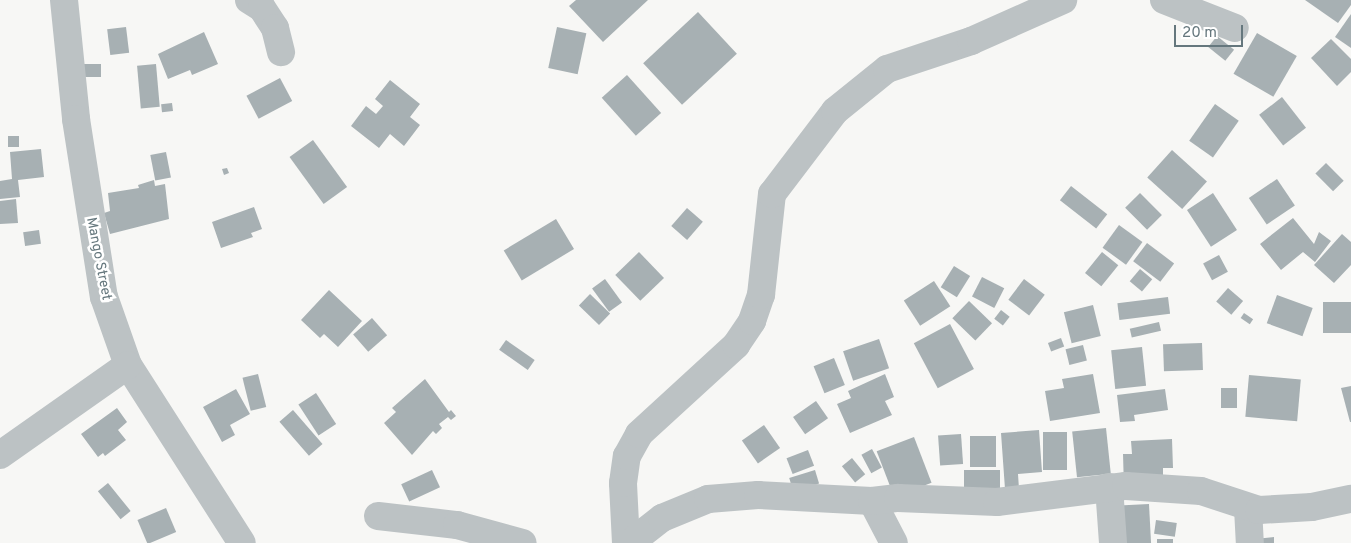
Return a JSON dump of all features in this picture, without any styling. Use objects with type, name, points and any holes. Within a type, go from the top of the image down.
[{"type":"street","name":"Mango Street","points":[[64,0],[76,119],[92,234],[104,297],[128,365],[242,543]]},
{"type":"street","points":[[249,0],[262,8],[275,28],[281,52]]},
{"type":"street","points":[[626,543],[624,482],[627,456],[639,434],[736,345],[752,321],[761,295],[772,194],[829,118],[887,69],[971,42],[1063,0]]},
{"type":"street","points":[[1164,0],[1235,28]]},
{"type":"street","points":[[0,455],[128,365]]},
{"type":"street","points":[[1109,487],[1113,543]]},
{"type":"street","points":[[630,543],[662,518],[708,499],[758,495],[872,501],[898,498],[997,502],[1109,487],[1201,491],[1248,508],[1312,507],[1351,499]]},
{"type":"street","points":[[872,501],[894,543]]},
{"type":"street","points":[[1248,508],[1250,543]]},
{"type":"street","points":[[378,516],[457,525],[523,543]]},
{"type":"building","points":[[576,0],[648,0],[603,42],[569,6]]},
{"type":"building","points":[[1305,0],[1351,0],[1351,5],[1338,23]]},
{"type":"building","points":[[698,12],[737,54],[682,105],[643,63]]},
{"type":"building","points":[[1351,14],[1351,48],[1335,37]]},
{"type":"building","points":[[126,27],[129,53],[110,55],[107,29]]},
{"type":"building","points":[[557,27],[586,33],[578,74],[548,68]]},
{"type":"building","points":[[204,32],[218,64],[192,75],[190,70],[168,79],[158,54]]},
{"type":"building","points":[[1257,33],[1297,56],[1273,97],[1234,74]]},
{"type":"building","points":[[1217,36],[1234,50],[1225,61],[1208,47]]},
{"type":"building","points":[[1331,39],[1351,59],[1351,72],[1337,86],[1311,58]]},
{"type":"building","points":[[81,64],[101,64],[101,77],[81,77]]},
{"type":"building","points":[[156,64],[160,107],[141,108],[137,66]]},
{"type":"building","points":[[627,75],[661,113],[636,136],[602,98]]},
{"type":"building","points":[[280,78],[292,101],[259,119],[246,96]]},
{"type":"building","points":[[390,80],[420,104],[410,117],[420,125],[404,146],[390,134],[379,148],[351,126],[366,106],[376,114],[383,106],[375,99]]},
{"type":"building","points":[[1282,97],[1306,128],[1283,146],[1259,115]]},
{"type":"building","points":[[172,103],[173,111],[162,112],[161,104]]},
{"type":"building","points":[[1215,104],[1239,121],[1213,157],[1189,141]]},
{"type":"building","points":[[8,136],[19,136],[19,147],[8,147]]},
{"type":"building","points":[[313,140],[347,187],[324,204],[290,157]]},
{"type":"building","points":[[41,149],[44,177],[18,180],[20,197],[0,199],[0,181],[12,179],[10,152]]},
{"type":"building","points":[[1172,150],[1207,181],[1182,209],[1147,177]]},
{"type":"building","points":[[166,152],[171,178],[155,181],[150,155]]},
{"type":"building","points":[[1326,163],[1344,181],[1333,191],[1315,174]]},
{"type":"building","points":[[227,168],[229,173],[224,175],[222,169]]},
{"type":"building","points":[[1277,179],[1295,206],[1267,225],[1249,198]]},
{"type":"building","points":[[154,180],[155,186],[165,184],[169,219],[110,234],[104,213],[110,211],[108,193],[139,188],[138,185]]},
{"type":"building","points":[[1071,186],[1107,214],[1096,229],[1060,200]]},
{"type":"building","points":[[1140,193],[1162,215],[1147,230],[1125,208]]},
{"type":"building","points":[[1213,193],[1237,230],[1211,247],[1187,210]]},
{"type":"building","points":[[16,199],[18,223],[0,224],[0,201]]},
{"type":"building","points":[[254,207],[262,229],[251,233],[253,237],[221,248],[212,222]]},
{"type":"building","points":[[687,208],[703,222],[687,240],[671,226]]},
{"type":"building","points":[[1293,218],[1314,244],[1319,232],[1331,241],[1315,262],[1303,252],[1281,270],[1260,244]]},
{"type":"building","points":[[556,219],[574,249],[522,280],[504,250]]},
{"type":"building","points":[[1119,225],[1142,242],[1126,265],[1103,248]]},
{"type":"building","points":[[39,230],[41,244],[25,246],[23,232]]},
{"type":"building","points":[[1342,234],[1351,242],[1351,265],[1334,283],[1314,265]]},
{"type":"building","points":[[1147,243],[1174,263],[1160,282],[1133,261]]},
{"type":"building","points":[[639,252],[664,278],[640,301],[615,275]]},
{"type":"building","points":[[1102,252],[1118,265],[1101,286],[1085,273]]},
{"type":"building","points":[[1219,255],[1228,272],[1212,280],[1203,263]]},
{"type":"building","points":[[954,266],[970,276],[957,297],[941,287]]},
{"type":"building","points":[[1140,269],[1152,279],[1142,292],[1130,281]]},
{"type":"building","points":[[982,277],[1004,288],[994,308],[972,297]]},
{"type":"building","points":[[605,279],[622,302],[609,312],[592,288]]},
{"type":"building","points":[[1024,279],[1045,295],[1029,315],[1008,300]]},
{"type":"building","points":[[934,281],[950,306],[920,326],[904,301]]},
{"type":"building","points":[[1228,288],[1243,301],[1231,315],[1216,302]]},
{"type":"building","points":[[329,290],[362,321],[338,347],[324,334],[320,338],[301,320]]},
{"type":"building","points":[[590,294],[610,313],[599,325],[579,306]]},
{"type":"building","points":[[1277,295],[1313,308],[1302,336],[1267,323]]},
{"type":"building","points":[[1168,297],[1170,314],[1119,320],[1117,303]]},
{"type":"building","points":[[969,301],[992,323],[975,340],[952,318]]},
{"type":"building","points":[[1323,302],[1351,302],[1351,333],[1323,333]]},
{"type":"building","points":[[1093,305],[1101,336],[1072,343],[1064,312]]},
{"type":"building","points":[[1001,310],[1010,317],[1003,325],[994,319]]},
{"type":"building","points":[[1244,313],[1253,319],[1250,324],[1241,318]]},
{"type":"building","points":[[372,318],[387,335],[368,352],[353,334]]},
{"type":"building","points":[[1159,322],[1161,331],[1132,338],[1130,329]]},
{"type":"building","points":[[950,324],[974,369],[938,388],[914,343]]},
{"type":"building","points":[[1061,338],[1064,346],[1051,351],[1048,343]]},
{"type":"building","points":[[879,339],[889,368],[853,381],[843,351]]},
{"type":"building","points":[[506,340],[535,360],[528,370],[499,350]]},
{"type":"building","points":[[1202,343],[1203,370],[1164,371],[1163,344]]},
{"type":"building","points":[[1083,345],[1087,361],[1069,365],[1066,349]]},
{"type":"building","points":[[1142,347],[1146,386],[1115,389],[1111,350]]},
{"type":"building","points":[[834,358],[845,385],[824,393],[814,366]]},
{"type":"building","points":[[258,374],[266,407],[251,411],[242,378]]},
{"type":"building","points":[[885,374],[894,397],[885,401],[892,415],[850,433],[837,404],[851,398],[848,391]]},
{"type":"building","points":[[1093,374],[1100,413],[1050,421],[1045,391],[1064,388],[1062,379]]},
{"type":"building","points":[[1249,375],[1301,380],[1297,421],[1245,417]]},
{"type":"building","points":[[425,379],[449,412],[451,410],[456,416],[451,420],[448,417],[439,424],[442,428],[436,434],[433,431],[412,455],[384,423],[396,412],[392,408]]},
{"type":"building","points":[[1351,386],[1351,422],[1350,422],[1341,388]]},
{"type":"building","points":[[1221,388],[1237,388],[1237,408],[1221,408]]},
{"type":"building","points":[[236,389],[250,414],[230,425],[235,435],[222,442],[203,407]]},
{"type":"building","points":[[1165,389],[1168,410],[1134,415],[1135,421],[1120,422],[1117,395]]},
{"type":"building","points":[[316,393],[336,424],[319,435],[298,404]]},
{"type":"building","points":[[816,401],[828,418],[805,434],[793,417]]},
{"type":"building","points":[[117,408],[127,422],[118,430],[126,440],[105,456],[103,453],[98,457],[81,434]]},
{"type":"building","points":[[293,410],[323,444],[309,456],[279,422]]},
{"type":"building","points":[[764,425],[780,448],[758,463],[742,440]]},
{"type":"building","points":[[1106,428],[1111,474],[1077,477],[1072,432]]},
{"type":"building","points":[[1039,430],[1042,472],[1018,474],[1019,489],[1005,489],[1001,433]]},
{"type":"building","points":[[1043,432],[1067,432],[1067,470],[1043,470]]},
{"type":"building","points":[[961,434],[963,464],[940,466],[938,436]]},
{"type":"building","points":[[970,436],[996,436],[996,467],[970,467]]},
{"type":"building","points":[[914,437],[932,483],[894,497],[877,451]]},
{"type":"building","points":[[1172,439],[1173,468],[1163,468],[1163,482],[1124,489],[1123,454],[1132,454],[1131,441]]},
{"type":"building","points":[[872,449],[882,468],[871,473],[861,455]]},
{"type":"building","points":[[808,450],[814,466],[793,474],[787,458]]},
{"type":"building","points":[[852,458],[865,474],[855,483],[842,466]]},
{"type":"building","points":[[432,470],[440,487],[409,502],[401,484]]},
{"type":"building","points":[[815,470],[819,483],[793,491],[789,478]]},
{"type":"building","points":[[964,470],[1000,470],[1000,507],[964,507]]},
{"type":"building","points":[[108,483],[131,511],[121,519],[98,491]]},
{"type":"building","points":[[1149,504],[1151,543],[1116,543],[1114,506]]},
{"type":"building","points":[[166,508],[176,532],[147,543],[137,520]]},
{"type":"building","points":[[1156,520],[1177,523],[1175,537],[1154,534]]},
{"type":"building","points":[[1274,537],[1274,543],[1236,543],[1236,541]]},
{"type":"building","points":[[1157,539],[1173,539],[1173,543],[1157,543]]}]
